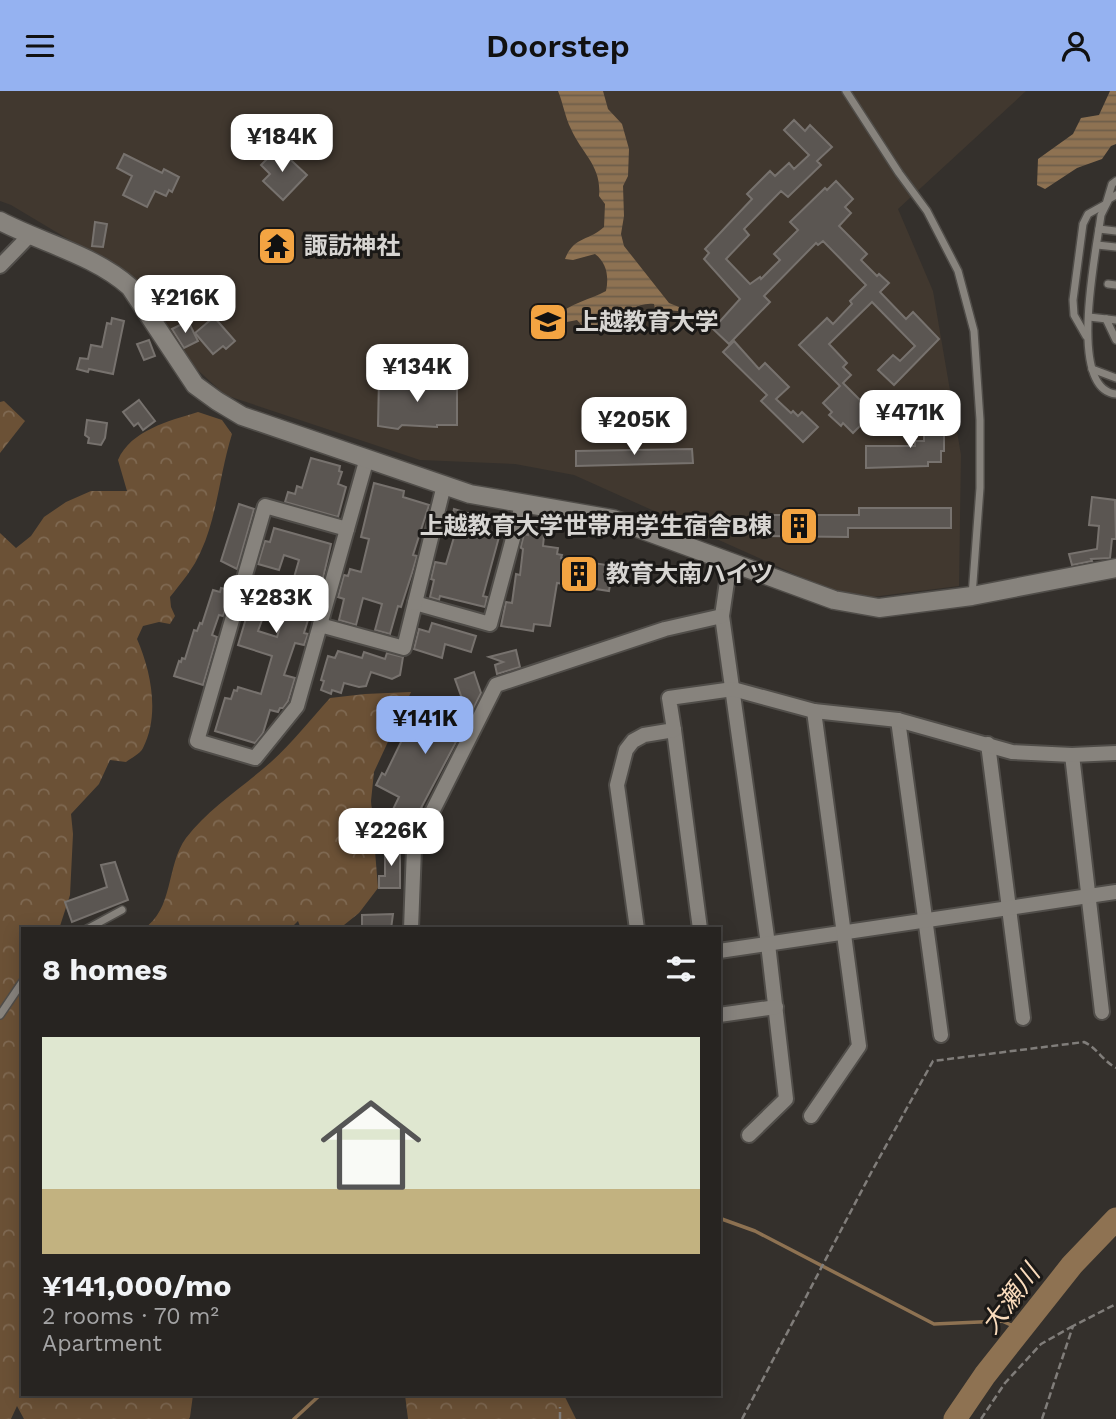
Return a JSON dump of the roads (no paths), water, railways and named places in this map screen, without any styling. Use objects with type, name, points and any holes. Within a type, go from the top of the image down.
[{"type":"street","points":[[0,221],[116,274],[135,295],[195,385],[242,416],[470,494],[613,519],[834,600],[879,608],[972,596],[1116,568]]},
{"type":"street","points":[[0,266],[29,236]]},
{"type":"street","points":[[347,529],[265,506],[197,741],[255,758],[297,706],[320,625],[367,458]]},
{"type":"street","points":[[320,625],[404,648],[444,485]]},
{"type":"street","points":[[415,603],[490,624],[522,505]]},
{"type":"street","points":[[730,561],[722,616],[768,944],[786,1099],[749,1135]]},
{"type":"street","points":[[411,927],[414,848],[496,685],[665,629],[722,616]]},
{"type":"street","points":[[700,927],[669,698],[733,689],[814,711],[898,720],[1012,752],[1072,755],[1116,753]]},
{"type":"street","points":[[811,1117],[859,1046],[814,711]]},
{"type":"street","points":[[898,720],[941,1035]]},
{"type":"street","points":[[637,927],[617,785],[626,750],[633,741],[644,735],[674,730]]},
{"type":"street","points":[[988,744],[1023,1018]]},
{"type":"street","points":[[1072,755],[1102,1012]]},
{"type":"street","points":[[721,951],[1116,892]]},
{"type":"street","points":[[721,1015],[776,1007]]},
{"type":"lane","points":[[846,91],[927,211],[958,271],[974,331],[980,433],[980,488],[972,596]]},
{"type":"lane","points":[[1086,336],[1101,215],[1112,184],[1116,181]]},
{"type":"lane","points":[[1116,195],[1088,214],[1083,223],[1073,300],[1074,314],[1086,336],[1099,386],[1116,394]]},
{"type":"lane","points":[[1099,229],[1116,231]]},
{"type":"lane","points":[[1097,245],[1116,247]]},
{"type":"lane","points":[[1088,317],[1116,320]]},
{"type":"lane","points":[[1107,319],[1116,340]]},
{"type":"lane","points":[[1093,369],[1116,378]]},
{"type":"lane","points":[[92,927],[122,910]]},
{"type":"lane","points":[[0,1015],[21,984]]},
{"type":"waterway","points":[[721,1219],[755,1231],[934,1324],[1002,1321],[1022,1330]]},
{"type":"waterway","name":"大瀬川","points":[[955,1419],[985,1375],[1072,1265],[1116,1219]]},
{"type":"waterway","points":[[294,1419],[319,1396]]},
{"type":"place","name":"諏訪神社","points":[[277,246]]},
{"type":"place","name":"上越教育大学","points":[[548,322]]},
{"type":"place","name":"上越教育大学世帯用学生宿舎B棟","points":[[799,526]]},
{"type":"place","name":"教育大南ハイツ","points":[[579,574]]}]
